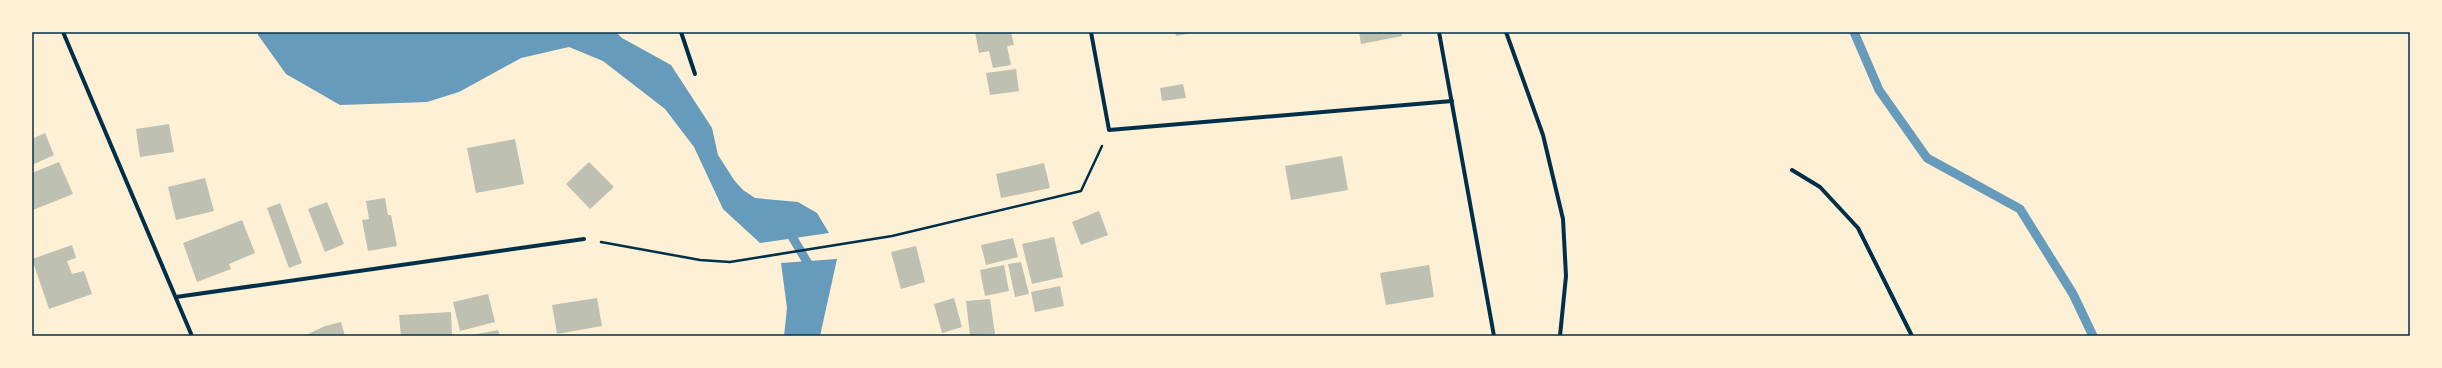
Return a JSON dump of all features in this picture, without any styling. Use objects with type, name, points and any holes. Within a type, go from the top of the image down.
[{"type":"street","points":[[63,32],[192,336]]},
{"type":"street","points":[[681,32],[695,74]]},
{"type":"street","points":[[1091,32],[1109,130],[1452,101]]},
{"type":"street","points":[[1439,32],[1494,336]]},
{"type":"street","points":[[1506,32],[1543,135],[1563,219],[1566,276],[1560,336]]},
{"type":"street","points":[[1792,170],[1820,187],[1858,228],[1912,336]]},
{"type":"street","points":[[176,297],[584,239]]},
{"type":"path","points":[[584,239],[700,260],[730,262],[892,236],[1081,190],[1109,130]]},
{"type":"water","points":[[258,32],[616,32],[622,38],[671,65],[712,128],[718,155],[734,180],[743,190],[755,198],[798,202],[817,213],[829,233],[760,243],[723,209],[694,147],[665,109],[603,61],[569,47],[521,58],[459,92],[427,102],[340,105],[286,74],[258,35]]},
{"type":"water","points":[[837,259],[820,336],[784,336],[787,308],[781,263]]},
{"type":"building","points":[[975,32],[1011,32],[1014,45],[1007,46],[1011,65],[993,68],[989,51],[979,53]]},
{"type":"building","points":[[1175,32],[1192,32],[1192,33],[1176,36]]},
{"type":"building","points":[[1359,32],[1401,32],[1402,36],[1361,44]]},
{"type":"building","points":[[1016,69],[1019,91],[990,95],[986,73]]},
{"type":"building","points":[[1183,84],[1186,98],[1162,101],[1160,88]]},
{"type":"building","points":[[169,124],[174,152],[140,157],[136,129]]},
{"type":"building","points":[[45,133],[54,155],[32,165],[32,139]]},
{"type":"building","points":[[515,139],[524,184],[476,193],[467,148]]},
{"type":"building","points":[[1342,156],[1348,190],[1291,200],[1285,166]]},
{"type":"building","points":[[59,162],[73,194],[33,210],[32,173]]},
{"type":"building","points":[[589,162],[614,187],[590,209],[566,184]]},
{"type":"building","points":[[1044,163],[1050,188],[1001,198],[996,174]]},
{"type":"building","points":[[205,178],[214,211],[176,220],[168,187]]},
{"type":"building","points":[[385,198],[388,215],[391,215],[397,246],[368,251],[362,220],[369,219],[366,201]]},
{"type":"building","points":[[327,202],[344,244],[325,252],[308,209]]},
{"type":"building","points":[[280,203],[302,263],[289,268],[267,208]]},
{"type":"building","points":[[1099,211],[1108,235],[1081,245],[1072,222]]},
{"type":"building","points":[[242,220],[255,253],[229,264],[231,269],[197,282],[183,243]]},
{"type":"building","points":[[1054,237],[1063,277],[1032,284],[1022,244]]},
{"type":"building","points":[[1013,238],[1018,257],[986,265],[981,245]]},
{"type":"building","points":[[72,245],[76,258],[67,261],[72,274],[84,271],[92,294],[49,309],[32,259]]},
{"type":"building","points":[[916,246],[925,282],[901,289],[891,252]]},
{"type":"building","points":[[1021,262],[1029,294],[1015,297],[1008,264]]},
{"type":"building","points":[[1004,265],[1009,291],[985,296],[980,270]]},
{"type":"building","points":[[1429,265],[1434,297],[1386,305],[1380,273]]},
{"type":"building","points":[[1060,286],[1064,306],[1035,312],[1031,292]]},
{"type":"building","points":[[488,294],[495,322],[460,331],[453,302]]},
{"type":"building","points":[[597,298],[602,326],[557,334],[552,305]]},
{"type":"building","points":[[954,298],[962,327],[942,333],[934,304]]},
{"type":"building","points":[[990,299],[995,334],[970,336],[966,301]]},
{"type":"building","points":[[451,312],[452,336],[401,336],[399,315]]},
{"type":"building","points":[[341,322],[345,336],[304,336],[325,326]]},
{"type":"building","points":[[498,330],[500,336],[472,336],[472,335]]},
{"type":"waterway","points":[[1854,32],[1879,90],[1927,158],[2020,209],[2073,294],[2093,336]]},
{"type":"waterway","points":[[787,228],[813,272]]}]
